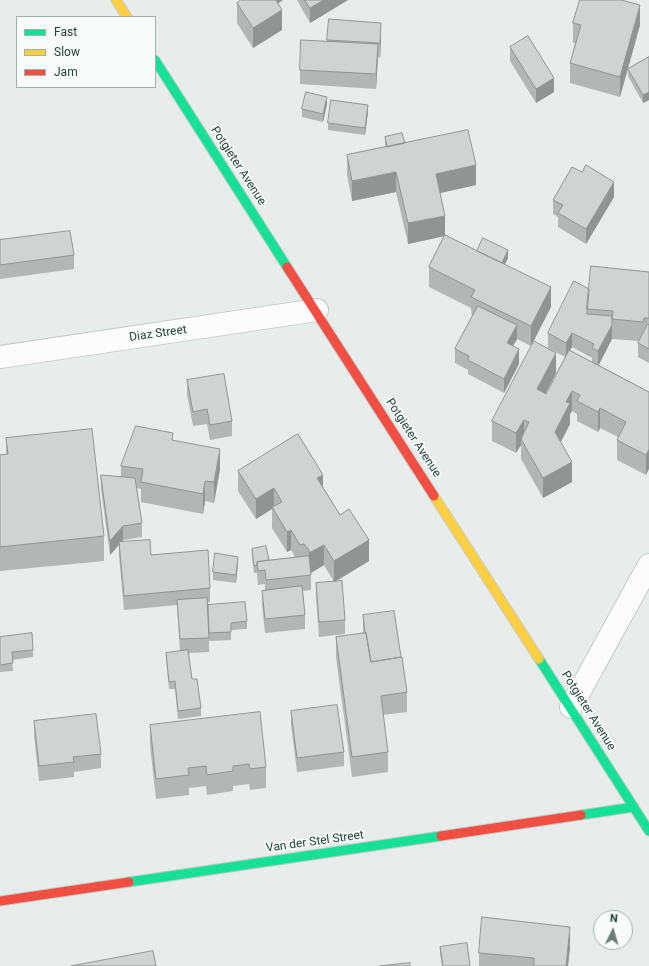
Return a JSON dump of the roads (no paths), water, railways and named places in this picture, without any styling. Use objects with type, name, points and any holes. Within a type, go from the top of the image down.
[{"type":"street","points":[[116,0],[126,16]]},
{"type":"street","name":"Potgieter Avenue","points":[[156,62],[317,310],[649,831]]},
{"type":"street","name":"Diaz Street","points":[[0,357],[317,310]]},
{"type":"street","points":[[571,707],[649,565]]},
{"type":"street","name":"Van der Stel Street","points":[[0,901],[634,807]]}]
